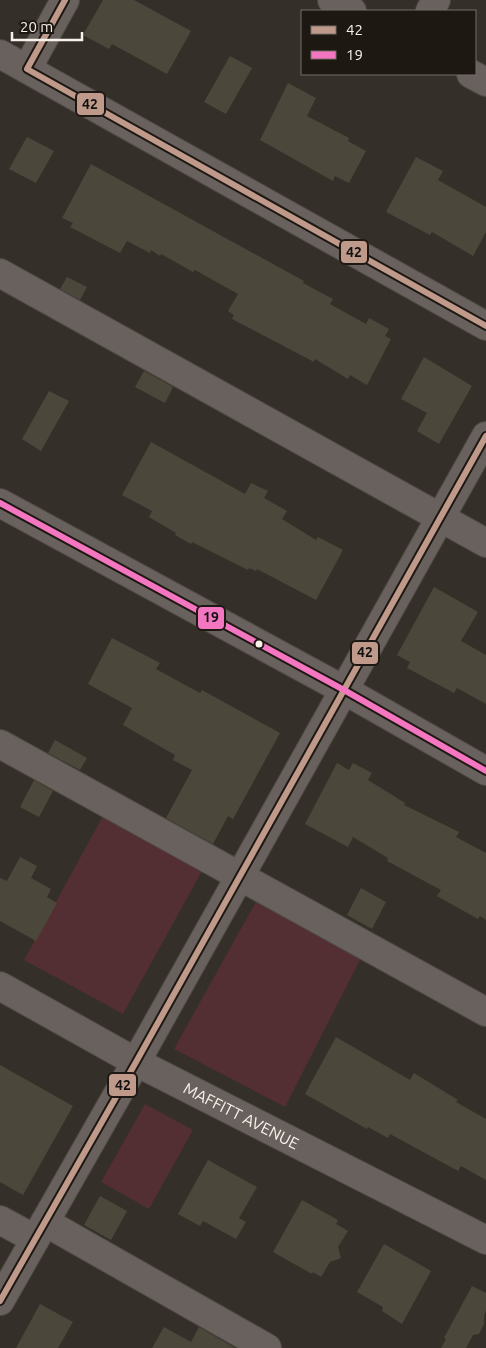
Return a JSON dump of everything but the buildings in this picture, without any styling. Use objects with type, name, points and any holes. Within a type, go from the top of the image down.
[{"type":"street","points":[[27,69],[65,0]]},
{"type":"street","points":[[332,0],[350,10]]},
{"type":"street","points":[[0,54],[486,326]]},
{"type":"street","points":[[473,75],[486,82]]},
{"type":"street","points":[[0,273],[486,542]]},
{"type":"street","points":[[0,1301],[240,877],[486,436]]},
{"type":"street","points":[[0,503],[344,690],[486,770]]},
{"type":"street","points":[[0,744],[486,1012]]},
{"type":"street","name":"MAFFITT AVENUE","points":[[0,986],[136,1062],[486,1240]]},
{"type":"street","points":[[0,1220],[40,1231],[268,1348]]},
{"type":"shaded area","points":[[103,816],[202,871],[123,1014],[24,960]]},
{"type":"shaded area","points":[[259,896],[363,954],[285,1107],[174,1049]]},
{"type":"shaded area","points":[[145,1104],[193,1130],[149,1209],[101,1182]]},
{"type":"transit line","name":"42","points":[[65,0],[27,69],[486,326]]},
{"type":"transit line","name":"42","points":[[0,1301],[486,436]]},
{"type":"transit line","name":"19","points":[[0,503],[344,690],[486,771]]}]
